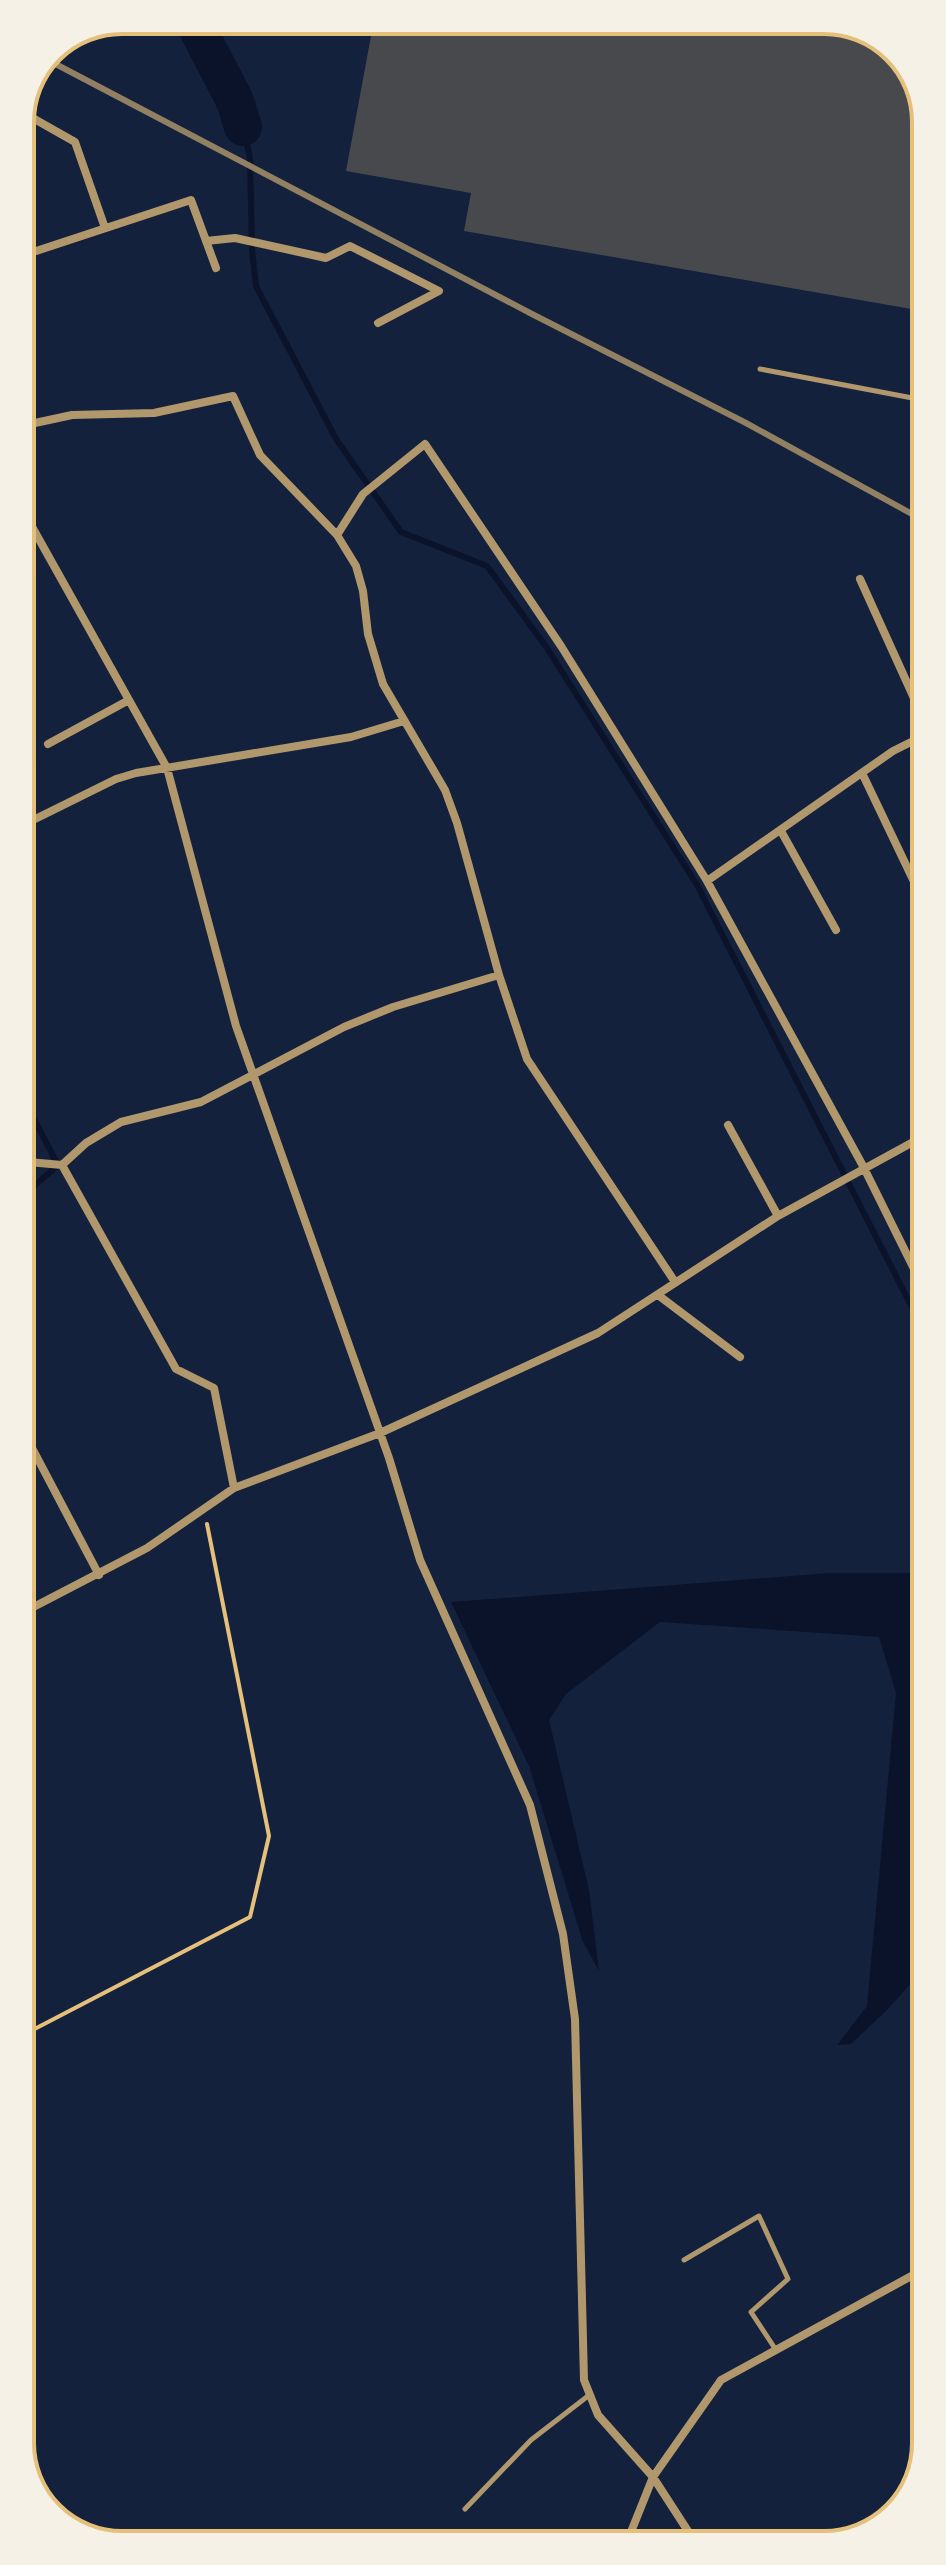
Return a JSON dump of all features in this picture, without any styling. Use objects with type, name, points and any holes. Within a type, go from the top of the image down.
[{"type":"street","points":[[34,119],[75,142],[105,228]]},
{"type":"street","points":[[34,252],[191,200],[216,268]]},
{"type":"street","points":[[206,241],[235,238],[326,258],[350,246],[439,291],[378,323]]},
{"type":"street","points":[[34,423],[72,415],[154,413],[233,396],[250,439],[270,470],[337,535],[356,566],[374,659],[383,684],[445,790],[457,823],[499,975],[527,1059],[675,1282]]},
{"type":"street","points":[[337,535],[363,494],[425,444],[561,646],[674,833],[707,881],[863,1166],[912,1265]]},
{"type":"street","points":[[34,530],[167,768],[225,989],[380,1433],[432,1592],[530,1805],[563,1934],[575,2019],[583,2360],[588,2396],[598,2415],[653,2477],[688,2531]]},
{"type":"street","points":[[860,579],[912,694]]},
{"type":"street","points":[[48,744],[129,700]]},
{"type":"street","points":[[34,820],[116,779],[351,737],[404,721]]},
{"type":"street","points":[[707,881],[893,751],[912,742]]},
{"type":"street","points":[[862,773],[912,877]]},
{"type":"street","points":[[781,831],[836,930]]},
{"type":"street","points":[[34,1165],[62,1165],[86,1143],[121,1122],[189,1107],[344,1027],[393,1007],[499,975]]},
{"type":"street","points":[[728,1125],[778,1216]]},
{"type":"street","points":[[34,1607],[99,1575],[234,1488],[380,1433],[559,1353],[658,1295],[778,1216],[863,1166],[912,1142]]},
{"type":"street","points":[[62,1165],[176,1369],[214,1388],[234,1488]]},
{"type":"street","points":[[658,1295],[740,1357]]},
{"type":"street","points":[[34,1452],[99,1575]]},
{"type":"street","points":[[631,2531],[653,2477],[721,2380],[912,2276]]},
{"type":"lane","points":[[760,369],[912,398]]},
{"type":"lane","points":[[684,2260],[759,2216],[788,2279],[751,2312],[776,2350]]},
{"type":"lane","points":[[465,2509],[531,2440],[588,2396]]},
{"type":"path","points":[[34,2029],[250,1917],[269,1836],[232,1636],[204,1509]]},
{"type":"water","points":[[829,1573],[912,1573],[912,1982],[851,2044],[837,2045],[867,2006],[896,1693],[879,1637],[660,1622],[566,1694],[549,1720],[589,1890],[599,1971],[583,1942],[529,1766],[451,1602]]},
{"type":"building","points":[[371,34],[841,36],[878,52],[897,73],[909,99],[912,122],[912,309],[464,231],[471,193],[346,171]]},
{"type":"waterway","points":[[200,34],[235,101],[243,127]]},
{"type":"waterway","points":[[243,127],[250,158],[256,286],[336,439],[401,532],[487,566],[547,648],[697,885],[912,1307]]},
{"type":"waterway","points":[[34,1119],[58,1165],[34,1186]]},
{"type":"railway","points":[[56,64],[746,423],[912,514]]}]
